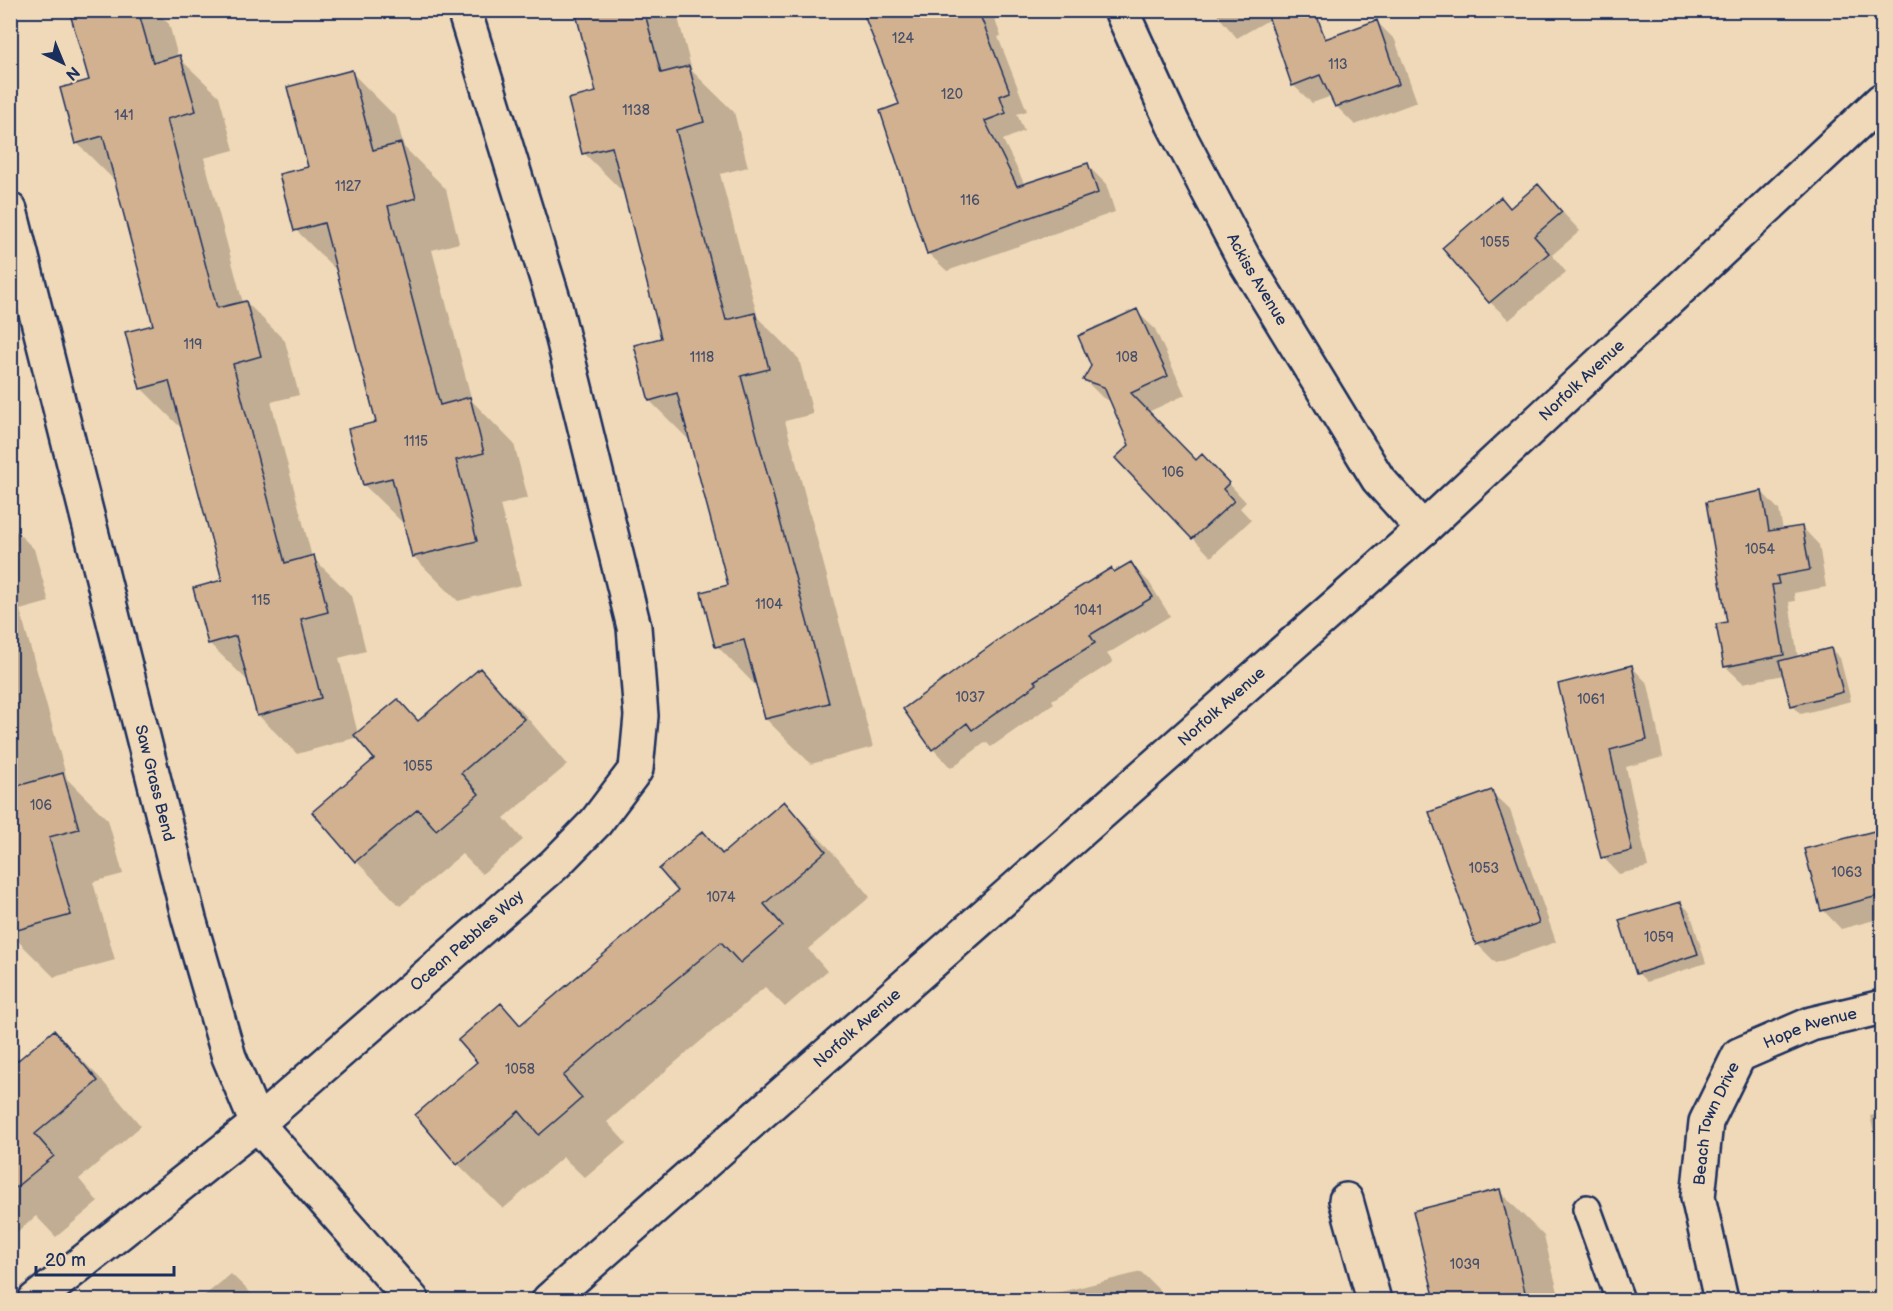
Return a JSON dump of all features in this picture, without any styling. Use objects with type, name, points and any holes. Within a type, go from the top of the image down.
[{"type":"street","name":"Ocean Pebbles Way","points":[[34,1300],[257,1124],[555,864],[596,822],[636,769],[641,716],[634,627],[554,302],[464,10]]},
{"type":"street","name":"Ackiss Avenue","points":[[1121,10],[1173,124],[1245,261],[1378,480],[1423,529]]},
{"type":"street","name":"Norfolk Avenue","points":[[549,1300],[1423,529],[1882,100]]},
{"type":"street","name":"Saw Grass Bend","points":[[10,210],[192,929],[229,1056],[257,1124],[412,1300]]},
{"type":"street","name":"Hope Avenue","points":[[1739,1055],[1810,1024],[1882,1007]]},
{"type":"street","name":"Beach Town Drive","points":[[1721,1300],[1698,1197],[1706,1122],[1739,1055]]},
{"type":"street","points":[[1346,1200],[1374,1300]]},
{"type":"lane","points":[[1587,1209],[1620,1300]]},
{"type":"building","points":[[69,10],[138,10],[153,63],[180,55],[196,111],[167,119],[217,308],[246,301],[261,356],[233,364],[285,563],[314,555],[328,612],[301,619],[321,698],[257,716],[236,636],[208,644],[193,588],[222,580],[169,381],[140,389],[125,332],[153,325],[103,136],[75,144],[60,88],[89,80]]},
{"type":"building","points":[[575,10],[644,10],[661,73],[689,66],[704,122],[676,130],[726,320],[755,313],[769,369],[741,376],[829,703],[765,719],[744,640],[715,647],[701,592],[728,585],[677,393],[649,401],[634,345],[661,338],[612,147],[582,154],[568,99],[596,92]]},
{"type":"building","points":[[862,10],[978,10],[1010,92],[1000,96],[1006,113],[985,121],[1017,186],[1088,163],[1098,193],[927,254],[880,111],[899,104]]},
{"type":"building","points":[[1266,10],[1315,10],[1325,39],[1377,20],[1399,84],[1335,107],[1320,75],[1292,86]]},
{"type":"building","points":[[352,70],[373,150],[401,143],[416,198],[388,206],[440,405],[470,397],[484,453],[456,460],[477,541],[412,557],[392,478],[363,485],[348,429],[376,422],[324,223],[294,231],[279,174],[308,167],[287,87]]},
{"type":"building","points":[[1538,184],[1562,212],[1534,236],[1549,253],[1489,303],[1442,248],[1501,197],[1510,208]]},
{"type":"building","points":[[1137,309],[1168,376],[1131,393],[1196,460],[1202,454],[1229,483],[1223,489],[1234,501],[1192,539],[1115,458],[1129,445],[1104,387],[1083,380],[1091,366],[1078,336]]},
{"type":"building","points":[[1762,491],[1769,531],[1802,526],[1810,570],[1777,576],[1779,584],[1772,585],[1784,655],[1724,667],[1716,624],[1727,622],[1706,502]]},
{"type":"building","points":[[1131,562],[1153,597],[1090,635],[1095,643],[1034,681],[1037,684],[972,730],[967,723],[932,750],[903,709],[1023,622],[1111,568],[1114,572]]},
{"type":"building","points":[[1831,648],[1843,692],[1791,706],[1779,661]]},
{"type":"building","points":[[1632,665],[1647,740],[1610,750],[1632,851],[1601,858],[1558,684]]},
{"type":"building","points":[[480,668],[524,719],[461,773],[479,794],[436,830],[418,809],[355,862],[312,812],[374,759],[354,735],[398,699],[418,721]]},
{"type":"building","points":[[63,773],[79,829],[49,837],[71,915],[10,932],[10,788]]},
{"type":"building","points":[[1492,790],[1539,923],[1476,945],[1429,812]]},
{"type":"building","points":[[784,801],[826,851],[764,904],[783,926],[740,963],[721,942],[632,1016],[563,1076],[582,1098],[539,1135],[519,1111],[457,1165],[415,1115],[477,1062],[458,1040],[501,1003],[520,1025],[678,891],[659,869],[703,831],[722,854]]},
{"type":"building","points":[[1882,829],[1882,895],[1821,911],[1804,849]]},
{"type":"building","points":[[1681,902],[1698,954],[1636,974],[1619,920]]},
{"type":"building","points":[[54,1030],[98,1081],[35,1134],[54,1156],[10,1192],[10,1067]]},
{"type":"building","points":[[1500,1189],[1527,1300],[1435,1300],[1413,1211]]}]
